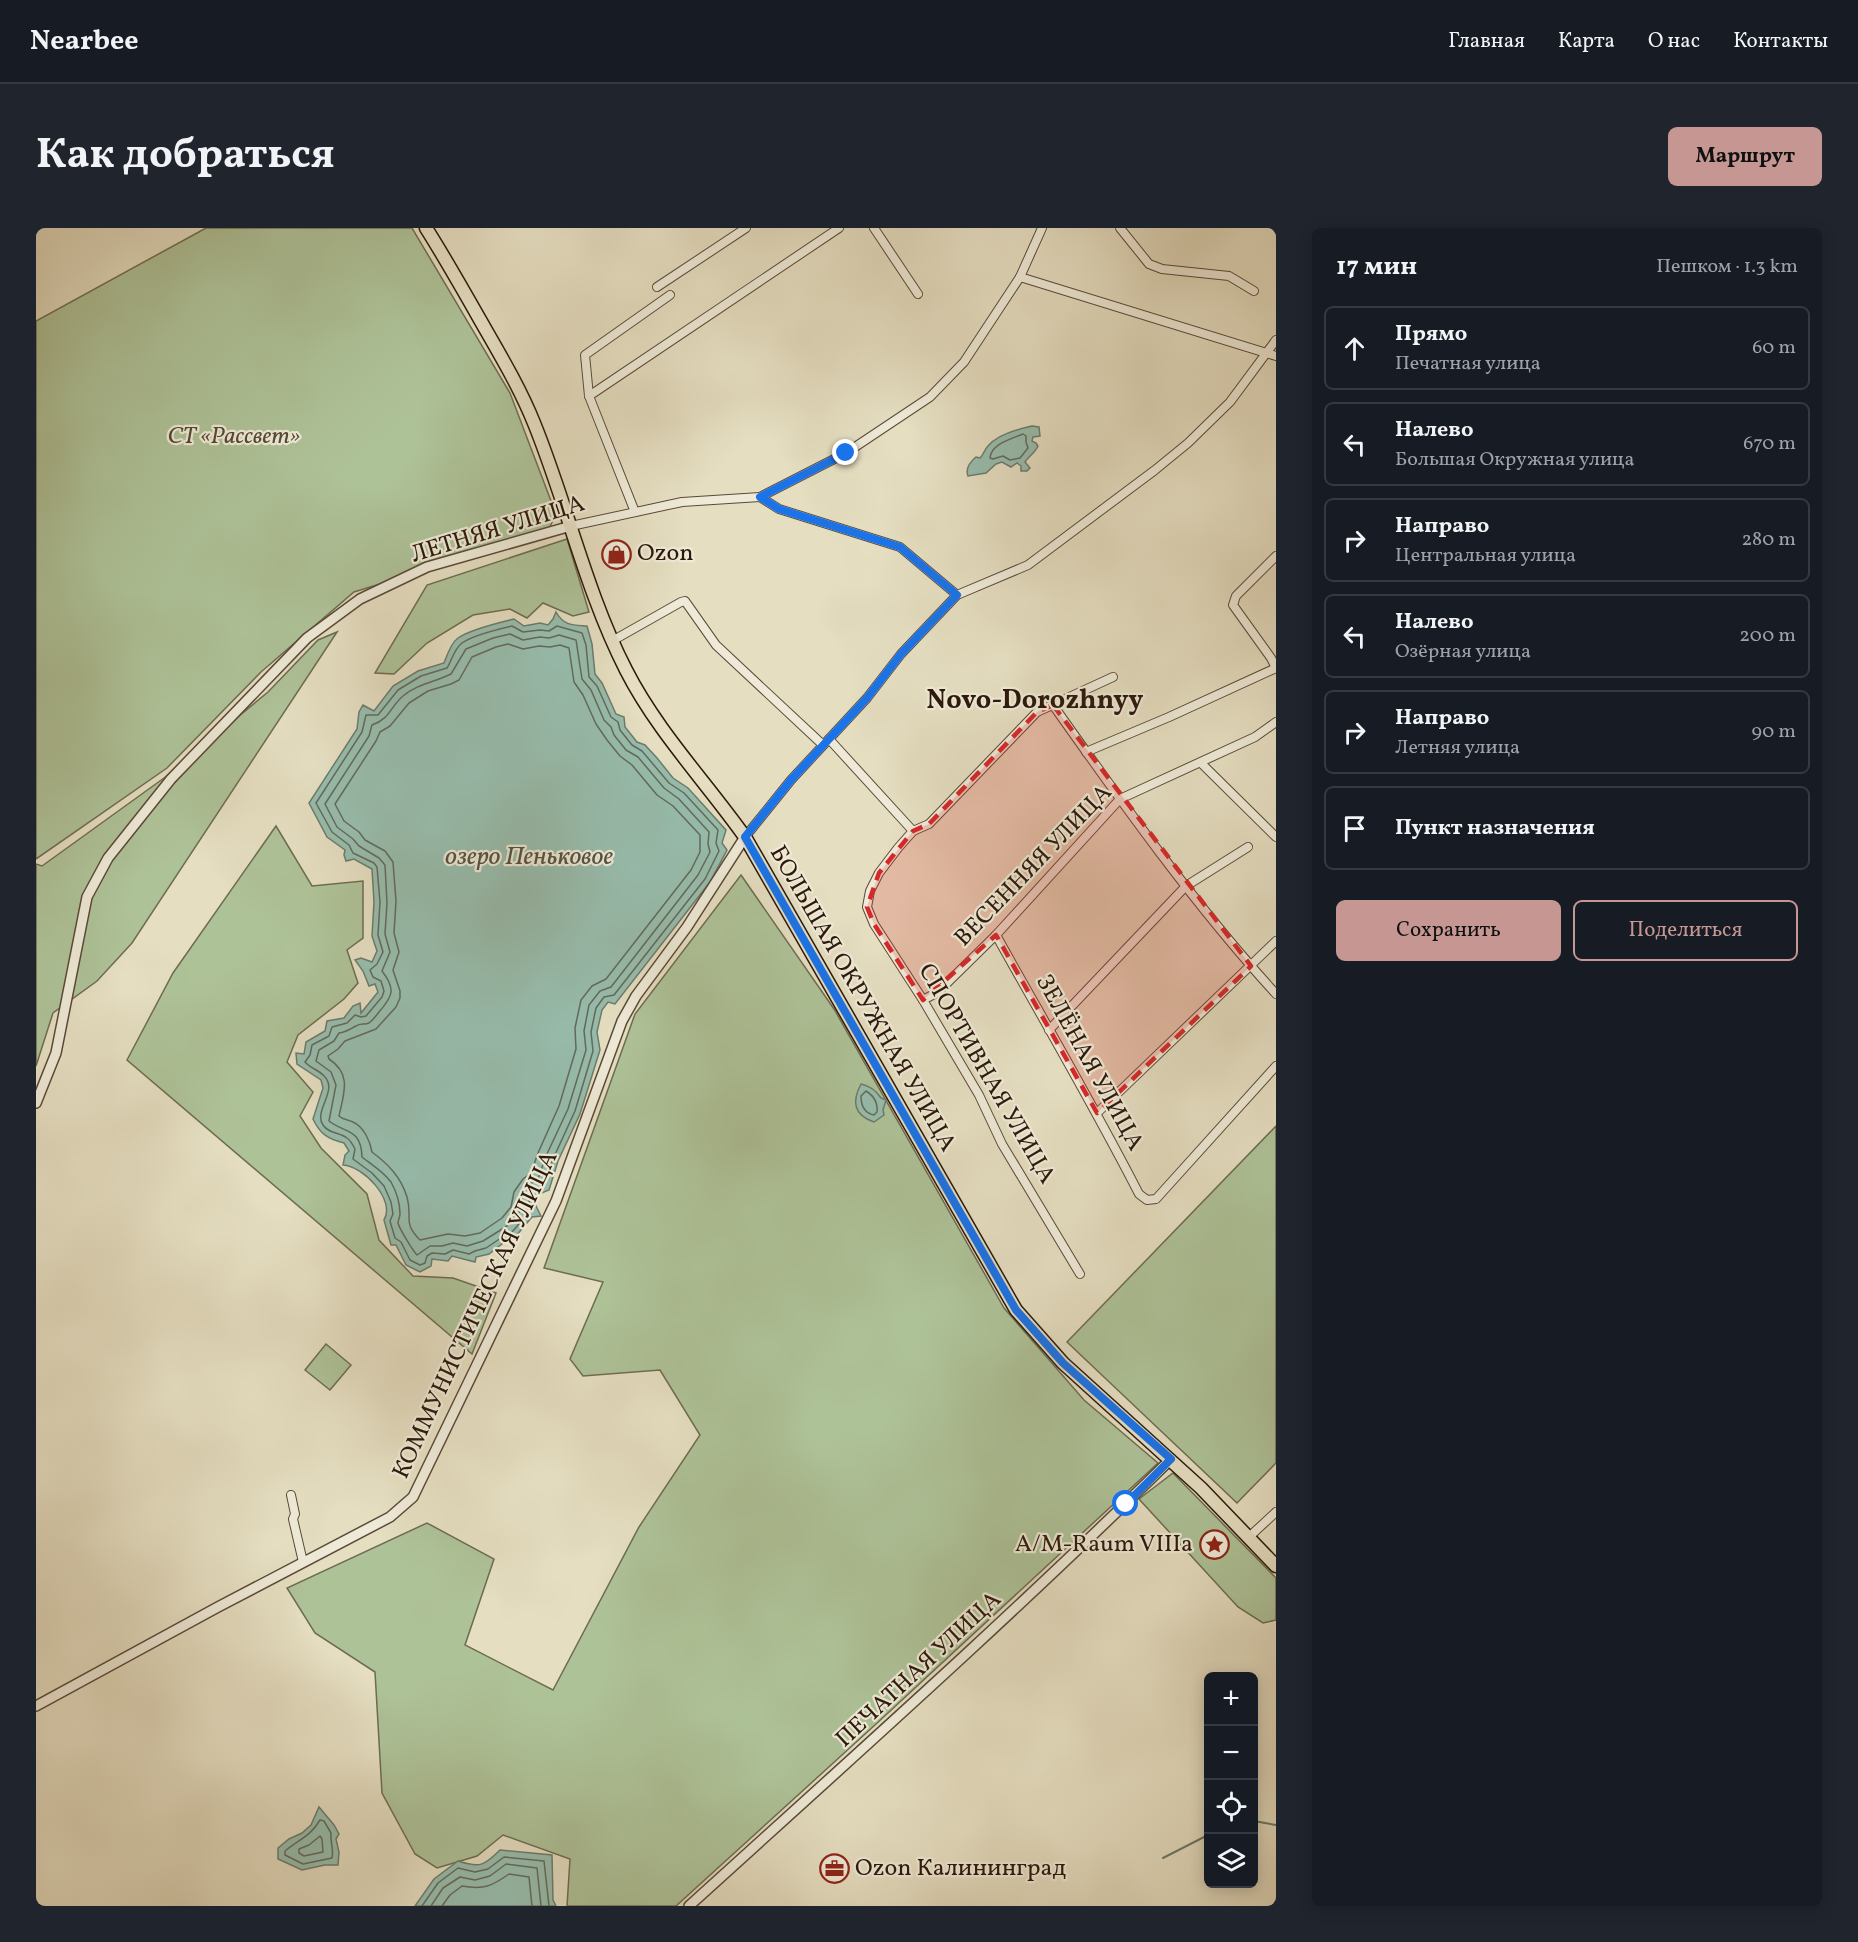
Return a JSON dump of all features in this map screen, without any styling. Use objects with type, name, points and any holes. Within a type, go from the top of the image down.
[{"type":"main road","name":"БОЛЬШАЯ ОКРУЖНАЯ УЛИЦА","points":[[426,228],[515,380],[534,424],[612,641],[626,671],[644,701],[745,837],[1016,1310],[1063,1363],[1171,1459],[1276,1566]]},
{"type":"street","points":[[657,288],[746,228]]},
{"type":"street","points":[[590,396],[839,228]]},
{"type":"street","points":[[874,228],[918,294]]},
{"type":"street","name":"ЛЕТНЯЯ УЛИЦА","points":[[36,1103],[56,1053],[87,897],[108,858],[171,779],[307,638],[360,599],[427,567],[571,526],[682,502],[760,497],[846,453],[930,397],[964,362],[1020,277],[1042,228]]},
{"type":"street","points":[[1120,228],[1149,264],[1162,270],[1229,276],[1254,291]]},
{"type":"street","points":[[1020,277],[1272,354]]},
{"type":"street","points":[[635,512],[590,396],[585,355],[670,295]]},
{"type":"street","points":[[745,837],[791,780],[867,698],[901,654],[957,595],[1028,564],[1155,470],[1230,402],[1272,354],[1276,340]]},
{"type":"street","points":[[760,497],[779,509],[900,547],[957,595]]},
{"type":"street","points":[[1086,752],[1276,668],[1233,605],[1236,596],[1276,556]]},
{"type":"street","points":[[612,641],[685,601],[716,645],[826,742],[913,831],[929,824],[1036,712],[1113,677]]},
{"type":"street","points":[[1053,705],[1120,800],[1186,886],[1276,994]]},
{"type":"street","name":"ВЕСЕННЯЯ УЛИЦА","points":[[923,1000],[938,992],[996,935],[1120,800],[1255,737],[1276,722]]},
{"type":"street","points":[[1201,763],[1276,837]]},
{"type":"street","name":"СПОРТИВНАЯ УЛИЦА","points":[[913,831],[879,873],[870,891],[867,907],[874,924],[923,1000],[979,1095],[1002,1144],[1080,1274]]},
{"type":"street","name":"КОММУНИСТИЧЕСКАЯ УЛИЦА","points":[[36,1706],[390,1517],[413,1497],[556,1201],[622,1021],[636,996],[687,927],[745,837]]},
{"type":"street","points":[[1048,1030],[1186,886],[1248,847]]},
{"type":"street","name":"ЗЕЛЁНАЯ УЛИЦА","points":[[996,935],[1097,1113],[1139,1194],[1147,1200],[1156,1199],[1276,1066]]},
{"type":"street","points":[[1097,1113],[1276,941]]},
{"type":"street","name":"ПЕЧАТНАЯ УЛИЦА","points":[[690,1906],[897,1717],[1126,1504],[1171,1459]]},
{"type":"street","points":[[291,1495],[295,1514],[292,1520],[303,1562]]},
{"type":"street","points":[[1249,1537],[1276,1512]]},
{"type":"highlighted area","points":[[1053,705],[1251,966],[1097,1113],[996,935],[923,1000],[874,924],[867,907],[879,873],[913,831],[929,824],[1037,712]]},
{"type":"green space","name":"СТ «Рассвет»","points":[[206,228],[412,228],[510,393],[556,514],[547,533],[354,592],[261,672],[167,768],[36,859],[36,321]]},
{"type":"green space","points":[[567,539],[589,612],[573,616],[543,603],[527,618],[510,609],[473,615],[427,643],[394,674],[375,673],[427,585]]},
{"type":"green space","points":[[337,632],[132,943],[97,981],[53,1013],[36,1066],[36,864],[42,866],[164,778],[268,692],[318,640]]},
{"type":"green space","points":[[276,826],[312,886],[363,881],[363,938],[347,950],[358,983],[344,999],[298,1035],[287,1062],[313,1092],[300,1116],[321,1148],[367,1194],[379,1240],[413,1276],[453,1278],[496,1293],[472,1354],[127,1060],[173,973]]},
{"type":"green space","points":[[741,875],[834,1009],[1004,1308],[1084,1400],[1158,1463],[676,1906],[567,1906],[570,1859],[503,1835],[477,1856],[437,1868],[415,1854],[382,1793],[375,1672],[315,1633],[287,1588],[427,1523],[494,1559],[465,1645],[553,1690],[639,1527],[700,1435],[660,1370],[583,1376],[570,1359],[603,1282],[544,1268],[635,1014]]},
{"type":"green space","points":[[1276,1126],[1276,1463],[1237,1503],[1067,1342]]},
{"type":"green space","points":[[326,1344],[351,1365],[330,1390],[305,1370]]},
{"type":"green space","points":[[1173,1473],[1276,1578],[1276,1620],[1263,1623],[1238,1607],[1139,1499]]},
{"type":"water","points":[[1032,426],[1039,427],[1040,436],[1033,437],[1032,441],[1038,446],[1025,462],[1030,468],[1027,471],[1021,471],[1021,466],[1017,463],[1011,467],[1002,462],[986,473],[968,476],[967,470],[970,463],[976,457],[980,458],[997,438]]},
{"type":"water","name":"озеро Пеньковое","points":[[556,612],[566,622],[587,626],[592,644],[595,674],[602,683],[616,714],[624,717],[625,727],[637,742],[645,745],[673,778],[688,788],[726,830],[722,843],[727,850],[710,882],[615,1004],[608,1002],[602,1010],[597,1032],[600,1050],[580,1114],[558,1161],[549,1190],[539,1194],[534,1202],[541,1216],[532,1217],[515,1237],[507,1240],[489,1254],[476,1257],[475,1262],[452,1256],[448,1261],[432,1259],[431,1266],[420,1272],[406,1265],[396,1245],[391,1245],[384,1220],[387,1212],[385,1203],[376,1185],[360,1171],[343,1165],[345,1155],[349,1151],[344,1143],[325,1135],[313,1119],[323,1088],[321,1080],[297,1064],[296,1053],[304,1054],[306,1042],[325,1031],[327,1021],[344,1018],[353,1006],[360,1003],[361,1013],[378,992],[375,984],[369,986],[363,971],[355,960],[361,958],[372,962],[377,951],[372,936],[374,902],[372,869],[354,859],[346,861],[345,850],[327,837],[309,803],[357,729],[359,712],[363,705],[374,711],[393,686],[418,671],[444,663],[453,643],[463,635],[514,619],[524,626],[540,623],[548,625]]},
{"type":"water","points":[[861,1084],[886,1100],[884,1115],[874,1122],[862,1116],[856,1107],[856,1096]]},
{"type":"water","points":[[319,1807],[339,1834],[336,1839],[339,1852],[338,1865],[302,1870],[278,1859],[278,1848],[311,1825]]},
{"type":"water","points":[[500,1850],[552,1855],[553,1900],[556,1906],[415,1906],[434,1879],[458,1861],[481,1864]]},
{"type":"waterway","points":[[1258,1822],[1276,1825]]},
{"type":"waterway","points":[[1163,1858],[1204,1837]]},
{"type":"place","name":"Ozon","points":[[616,554]]},
{"type":"place","name":"A/M-Raum VIIIa","points":[[1214,1545]]},
{"type":"place","name":"Ozon Калининград","points":[[834,1869]]},
{"type":"district","name":"Novo-Dorozhnyy","points":[[1035,701]]},
{"type":"route","points":[[846,453],[760,497],[779,509],[900,547],[957,595],[901,654],[867,698],[791,780],[745,837],[1016,1310],[1063,1363],[1171,1459],[1126,1504]]}]
